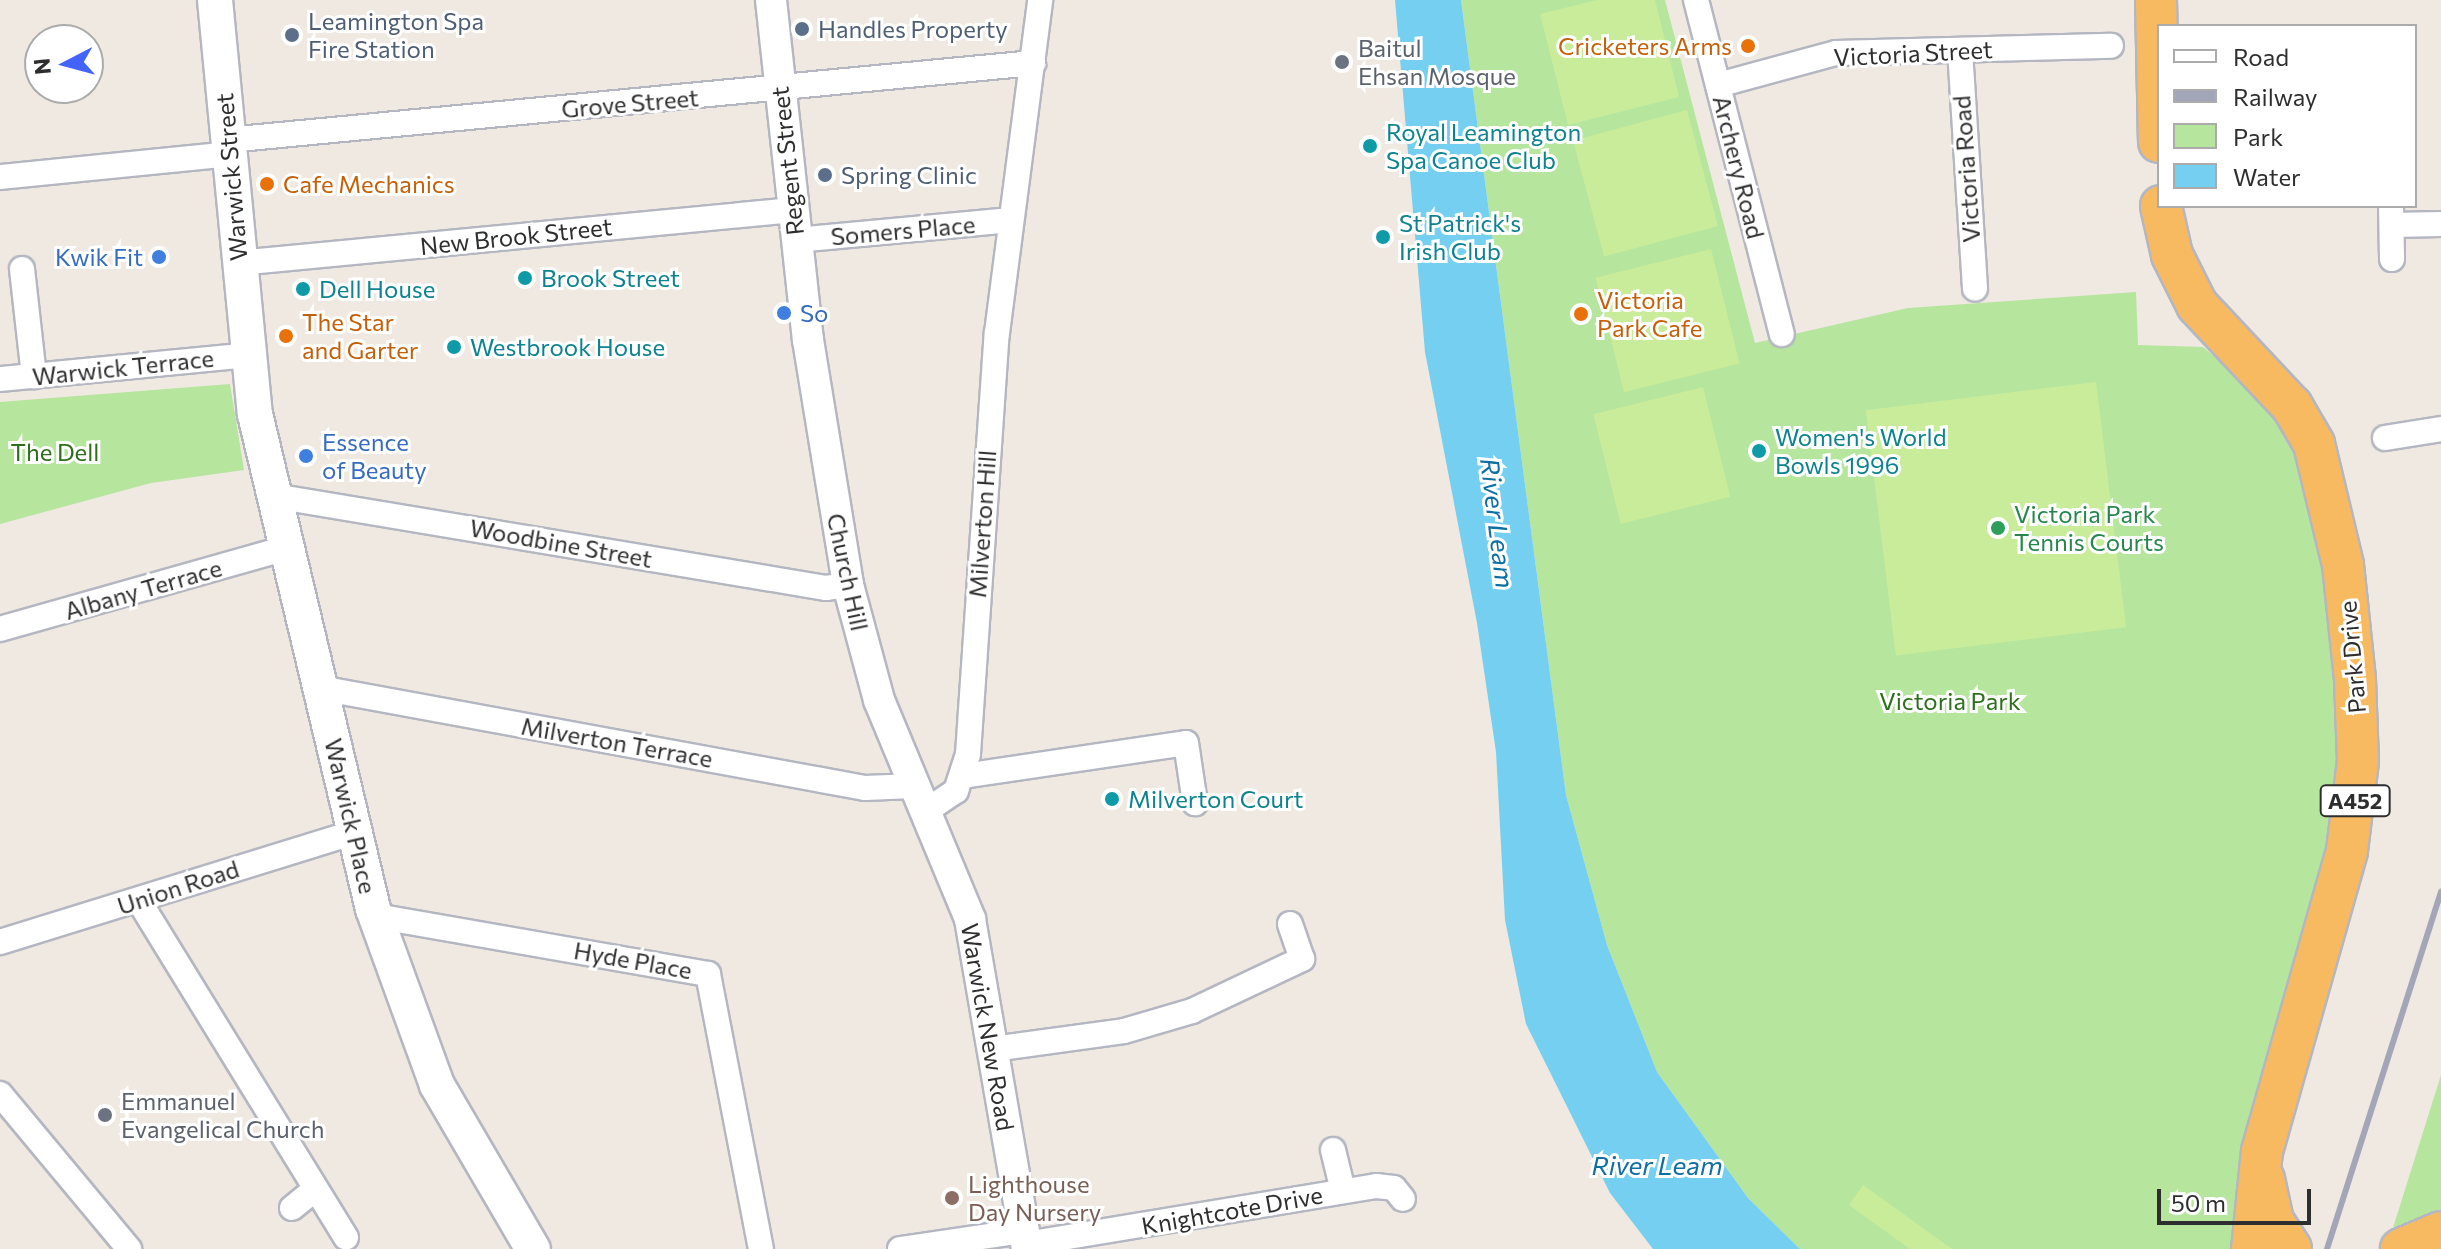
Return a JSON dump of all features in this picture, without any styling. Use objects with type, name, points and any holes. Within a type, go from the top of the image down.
[{"type":"highway","points":[[2156,0],[2157,47]]},
{"type":"highway","name":"Park Drive","points":[[2161,208],[2172,255],[2197,305],[2292,406],[2314,444],[2334,513],[2350,619],[2356,796],[2328,923],[2262,1151],[2252,1249]]},
{"type":"highway","name":"Park Drive","points":[[2262,1151],[2269,1207],[2291,1249]]},
{"type":"highway","points":[[2401,1249],[2441,1232]]},
{"type":"highway","points":[[2432,1249],[2441,1243]]},
{"type":"main road","name":"Warwick Street","points":[[215,0],[247,355]]},
{"type":"main road","name":"Warwick Place","points":[[247,355],[274,496],[375,916],[437,1085],[533,1249]]},
{"type":"street","name":"Regent Street","points":[[771,0],[806,322]]},
{"type":"street","name":"Milverton Hill","points":[[963,776],[1011,220],[1040,0]]},
{"type":"street","name":"Archery Road","points":[[1696,0],[1782,334]]},
{"type":"street","name":"Victoria Street","points":[[1718,85],[1836,53],[2111,46]]},
{"type":"street","name":"Victoria Road","points":[[1960,50],[1975,289]]},
{"type":"street","name":"Grove Street","points":[[0,177],[228,147],[1033,63]]},
{"type":"street","name":"New Brook Street","points":[[238,263],[793,210]]},
{"type":"street","points":[[2392,259],[2391,215],[2441,224]]},
{"type":"street","name":"Somers Place","points":[[796,240],[1011,220]]},
{"type":"street","points":[[22,269],[34,376]]},
{"type":"street","name":"Church Hill","points":[[806,322],[848,585],[879,700],[920,799]]},
{"type":"street","name":"Warwick Terrace","points":[[0,379],[247,355]]},
{"type":"street","points":[[2385,438],[2441,429]]},
{"type":"street","name":"Woodbine Street","points":[[274,496],[826,588],[848,585]]},
{"type":"street","name":"Albany Terrace","points":[[0,629],[287,548]]},
{"type":"street","name":"Milverton Terrace","points":[[320,688],[920,799]]},
{"type":"street","points":[[920,799],[963,776],[1186,743],[1195,803]]},
{"type":"street","name":"Warwick New Road","points":[[920,799],[970,919],[1026,1241]]},
{"type":"street","name":"Union Road","points":[[0,942],[356,832]]},
{"type":"street","points":[[139,901],[313,1191],[346,1237]]},
{"type":"street","name":"Hyde Place","points":[[375,916],[708,974],[761,1249]]},
{"type":"street","points":[[993,1049],[1124,1031],[1192,1011],[1302,959],[1290,924]]},
{"type":"street","points":[[0,1094],[129,1249]]},
{"type":"street","name":"Knightcote Drive","points":[[1333,1150],[1343,1191]]},
{"type":"street","name":"Knightcote Drive","points":[[900,1249],[1026,1241],[1385,1186],[1403,1199]]},
{"type":"street","points":[[292,1208],[313,1191]]},
{"type":"green space","name":"Victoria Park","points":[[1461,0],[1665,0],[1755,343],[1908,308],[2136,292],[2138,345],[2203,347],[2263,397],[2304,456],[2341,665],[2337,814],[2236,1249],[1800,1249],[1748,1198],[1657,1072],[1607,945],[1566,795]]},
{"type":"green space","points":[[1597,0],[1655,0],[1679,97],[1568,125],[1540,14]]},
{"type":"green space","points":[[1687,110],[1718,226],[1604,256],[1573,141]]},
{"type":"green space","points":[[1711,249],[1740,363],[1624,392],[1596,278]]},
{"type":"green space","name":"Victoria Park Tennis Courts","points":[[2096,382],[2126,627],[1896,655],[1866,410]]},
{"type":"green space","name":"The Dell","points":[[230,384],[244,470],[151,483],[0,524],[0,402]]},
{"type":"green space","points":[[1703,387],[1730,497],[1621,524],[1593,414]]},
{"type":"green space","points":[[2441,1075],[2441,1209],[2392,1231]]},
{"type":"green space","points":[[1863,1185],[1952,1249],[1910,1249],[1849,1205]]},
{"type":"water","name":"River Leam","points":[[1395,0],[1461,0],[1566,795],[1607,945],[1657,1072],[1748,1198],[1800,1249],[1653,1249],[1610,1193],[1526,1024],[1505,920],[1496,752],[1477,623],[1425,352]]},
{"type":"railway","points":[[2327,1249],[2441,892]]},
{"type":"place","name":"Handles Property","points":[[802,29]]},
{"type":"place","name":"Leamington Spa Fire Station","points":[[292,35]]},
{"type":"place","name":"Cricketers Arms","points":[[1748,46]]},
{"type":"place","name":"Baitul Ehsan Mosque","points":[[1342,62]]},
{"type":"place","name":"Royal Leamington Spa Canoe Club","points":[[1370,146]]},
{"type":"place","name":"Spring Clinic","points":[[825,175]]},
{"type":"place","name":"Cafe Mechanics","points":[[267,184]]},
{"type":"place","name":"St Patrick's Irish Club","points":[[1383,237]]},
{"type":"place","name":"Kwik Fit","points":[[159,257]]},
{"type":"place","name":"Brook Street","points":[[525,278]]},
{"type":"place","name":"Dell House","points":[[303,289]]},
{"type":"place","name":"So","points":[[784,313]]},
{"type":"place","name":"Victoria Park Cafe","points":[[1581,314]]},
{"type":"place","name":"The Star and Garter","points":[[286,336]]},
{"type":"place","name":"Westbrook House","points":[[454,347]]},
{"type":"place","name":"Women's World Bowls 1996","points":[[1759,451]]},
{"type":"place","name":"Essence of Beauty","points":[[306,456]]},
{"type":"place","name":"Victoria Park Tennis Courts","points":[[1998,528]]},
{"type":"place","name":"Milverton Court","points":[[1112,799]]},
{"type":"place","name":"Emmanuel Evangelical Church","points":[[105,1115]]},
{"type":"place","name":"Lighthouse Day Nursery","points":[[952,1198]]}]
